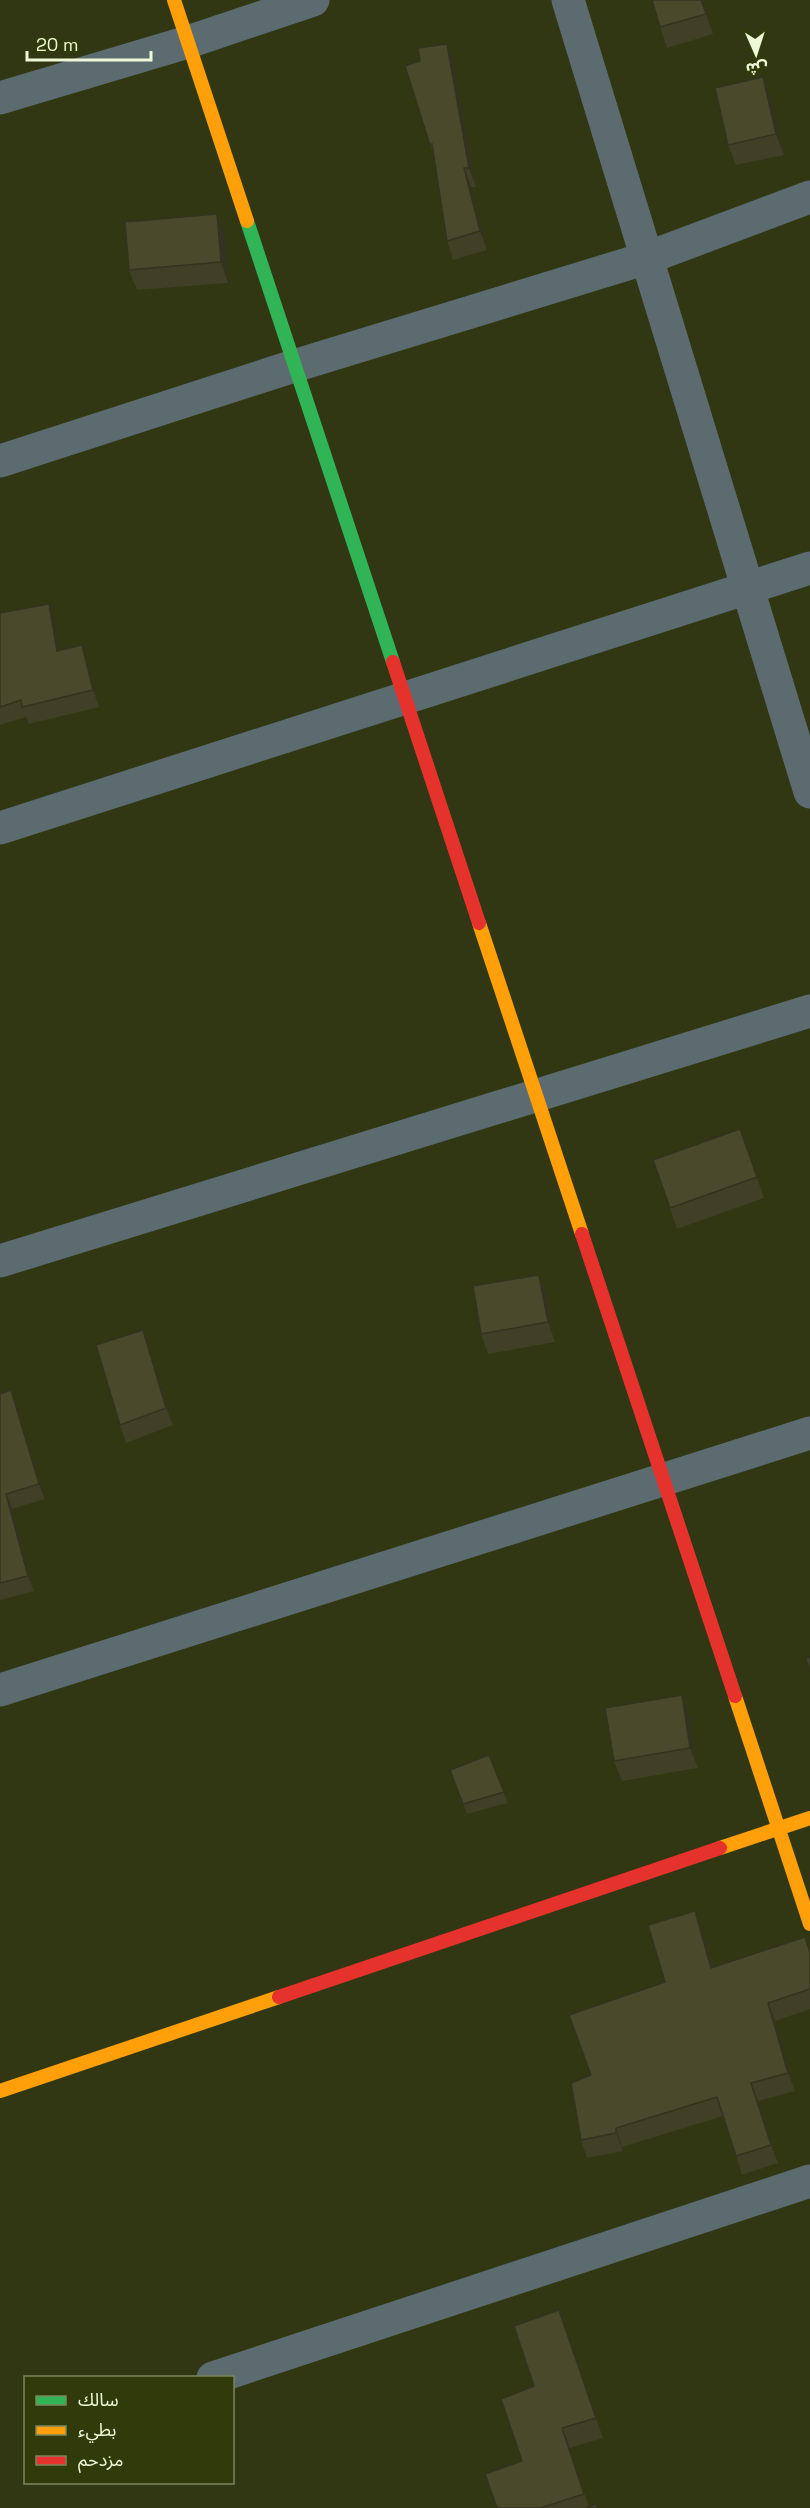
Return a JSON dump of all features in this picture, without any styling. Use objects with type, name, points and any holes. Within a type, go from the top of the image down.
[{"type":"street","points":[[174,0],[535,1098],[810,1924]]},
{"type":"street","points":[[0,98],[188,42],[313,0]]},
{"type":"street","points":[[568,0],[810,792]]},
{"type":"street","points":[[0,461],[294,366],[647,258],[810,197]]},
{"type":"street","points":[[0,828],[810,568]]},
{"type":"street","points":[[0,1261],[535,1098],[810,1011]]},
{"type":"street","points":[[0,1690],[810,1433]]},
{"type":"street","points":[[0,2091],[810,1818]]},
{"type":"street","points":[[219,2376],[810,2181]]},
{"type":"building","points":[[652,0],[701,0],[706,14],[660,27]]},
{"type":"building","points":[[447,44],[469,168],[464,168],[480,231],[447,241],[432,144],[430,145],[405,66],[420,61],[418,48]]},
{"type":"building","points":[[763,77],[776,134],[728,145],[715,88]]},
{"type":"building","points":[[217,214],[221,262],[129,270],[125,222]]},
{"type":"building","points":[[49,604],[57,651],[82,645],[93,690],[22,707],[21,700],[0,707],[0,613]]},
{"type":"building","points":[[740,1129],[757,1177],[670,1208],[653,1160]]},
{"type":"building","points":[[539,1275],[548,1322],[481,1334],[473,1286]]},
{"type":"building","points":[[143,1330],[166,1408],[120,1425],[96,1345]]},
{"type":"building","points":[[11,1390],[39,1484],[6,1494],[28,1576],[0,1583],[0,1394]]},
{"type":"building","points":[[810,1657],[810,1672],[806,1658]]},
{"type":"building","points":[[682,1695],[690,1748],[614,1761],[605,1708]]},
{"type":"building","points":[[489,1755],[504,1792],[463,1804],[450,1770]]},
{"type":"building","points":[[695,1911],[711,1968],[805,1937],[810,1952],[810,1989],[768,2003],[788,2073],[751,2083],[771,2145],[736,2156],[717,2097],[616,2128],[616,2133],[581,2140],[571,2083],[591,2075],[569,2015],[665,1982],[648,1925]]},
{"type":"building","points":[[559,2310],[596,2418],[562,2428],[584,2494],[540,2508],[497,2508],[485,2474],[522,2461],[501,2399],[534,2386],[514,2326]]},
{"type":"traffic: fast","points":[[247,221],[393,662]]},
{"type":"traffic: slow","points":[[174,0],[247,221]]},
{"type":"traffic: slow","points":[[479,923],[582,1234]]},
{"type":"traffic: slow","points":[[735,1696],[810,1924]]},
{"type":"traffic: slow","points":[[720,1848],[810,1818]]},
{"type":"traffic: slow","points":[[0,2091],[279,1997]]},
{"type":"traffic: jam","points":[[393,662],[479,923]]},
{"type":"traffic: jam","points":[[582,1234],[735,1696]]},
{"type":"traffic: jam","points":[[279,1997],[720,1848]]}]
